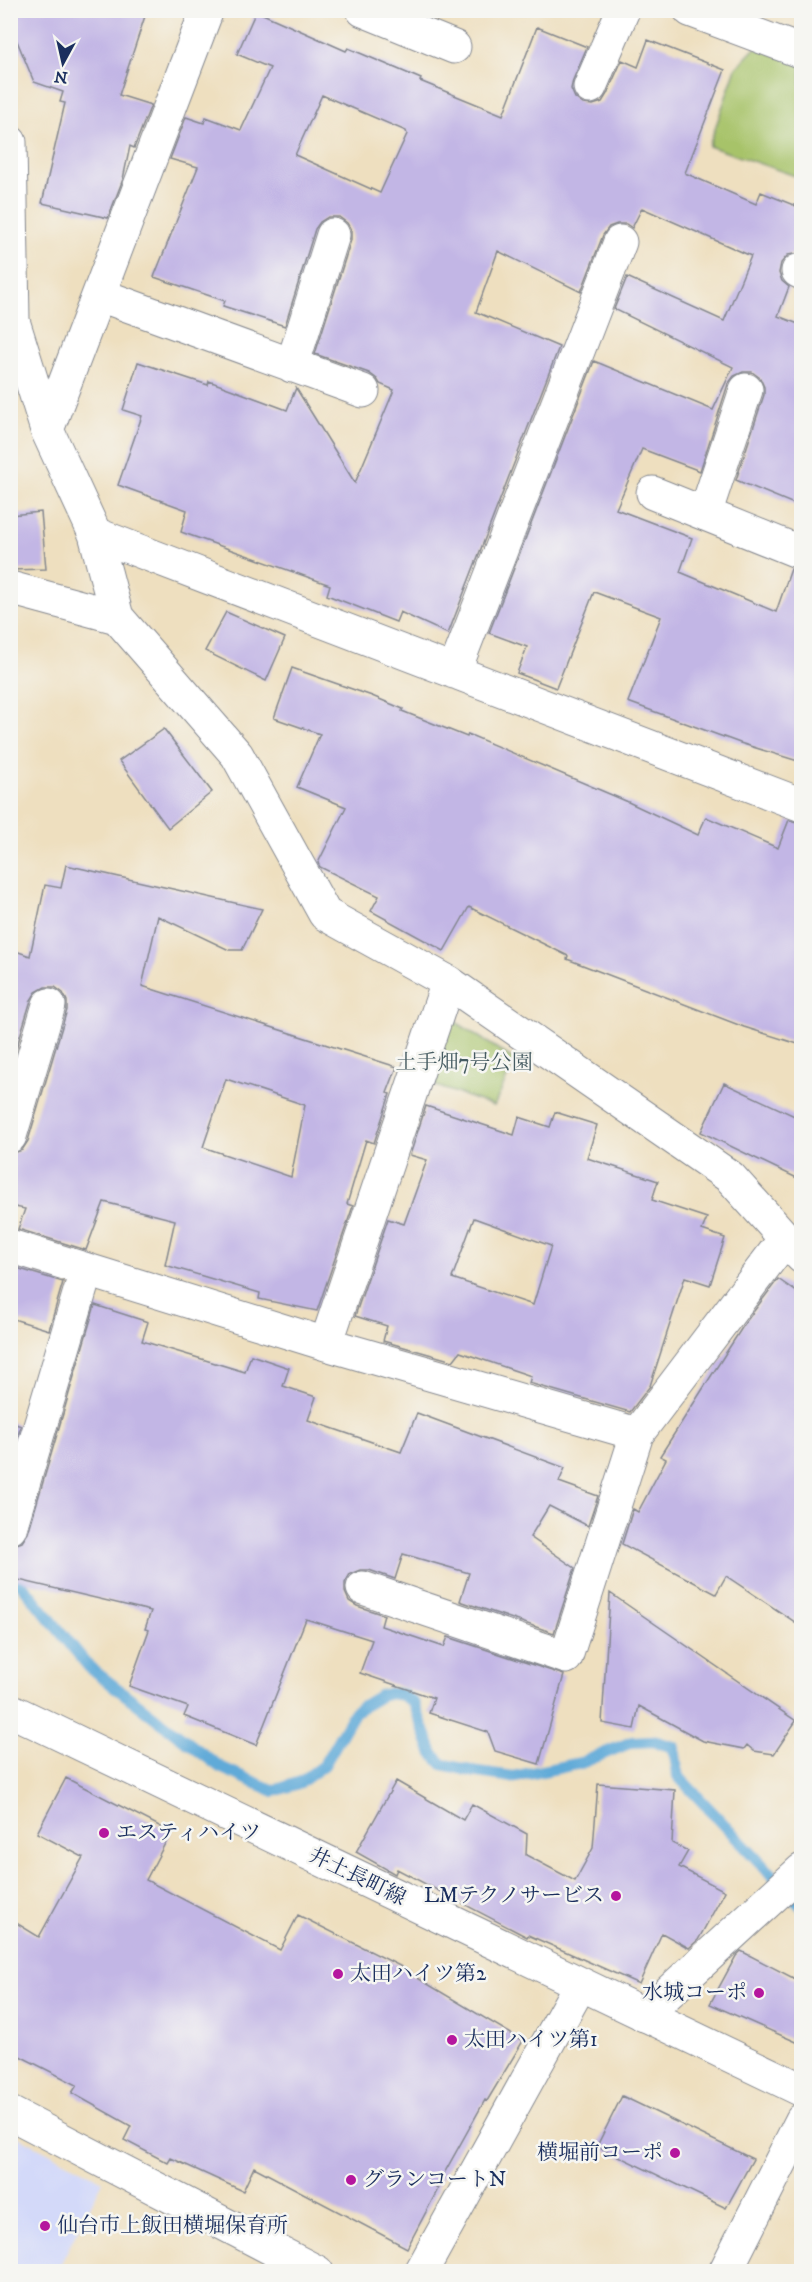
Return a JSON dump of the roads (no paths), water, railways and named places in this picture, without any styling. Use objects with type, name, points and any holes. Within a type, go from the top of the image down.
[{"type":"street","points":[[47,430],[207,10]]},
{"type":"street","points":[[363,10],[454,47]]},
{"type":"street","points":[[590,87],[623,10]]},
{"type":"street","points":[[690,10],[801,52]]},
{"type":"street","points":[[10,142],[12,321],[47,430],[95,534],[117,617],[237,755],[325,914],[448,982],[730,1177],[793,1248],[637,1434],[566,1657],[363,1588]]},
{"type":"street","points":[[292,366],[333,235]]},
{"type":"street","points":[[454,672],[620,242]]},
{"type":"street","points":[[100,294],[363,391]]},
{"type":"street","points":[[705,514],[746,390]]},
{"type":"street","points":[[653,493],[801,553]]},
{"type":"street","points":[[95,534],[454,672],[800,801]]},
{"type":"street","points":[[10,588],[117,617]]},
{"type":"street","points":[[326,1344],[448,982]]},
{"type":"street","points":[[10,1136],[50,1005]]},
{"type":"street","points":[[10,1246],[326,1344],[637,1434]]},
{"type":"street","points":[[10,1528],[86,1271]]},
{"type":"street","name":"井土長町線","points":[[10,1710],[801,2090]]},
{"type":"street","points":[[644,2015],[801,1870]]},
{"type":"street","points":[[421,2271],[580,1984]]},
{"type":"street","points":[[10,2113],[317,2271]]},
{"type":"street","points":[[725,2271],[801,2120]]},
{"type":"waterway","points":[[10,1570],[89,1667],[220,1767],[274,1791],[301,1782],[324,1765],[355,1711],[380,1696],[391,1693],[403,1695],[414,1704],[433,1754],[442,1764],[471,1771],[513,1777],[581,1763],[632,1742],[653,1741],[674,1747],[678,1776],[802,1907]]},
{"type":"place","name":"エスティハイツ","points":[[104,1833]]},
{"type":"place","name":"LMテクノサービス","points":[[616,1896]]},
{"type":"place","name":"太田ハイツ第2","points":[[338,1974]]},
{"type":"place","name":"水城コーポ","points":[[759,1993]]},
{"type":"place","name":"太田ハイツ第1","points":[[452,2040]]},
{"type":"place","name":"横堀前コーポ","points":[[675,2153]]},
{"type":"place","name":"グランコートN","points":[[351,2180]]},
{"type":"place","name":"仙台市上飯田横堀保育所","points":[[45,2226]]},
{"type":"park label","name":"土手畑7号公園","points":[[464,1063]]}]
